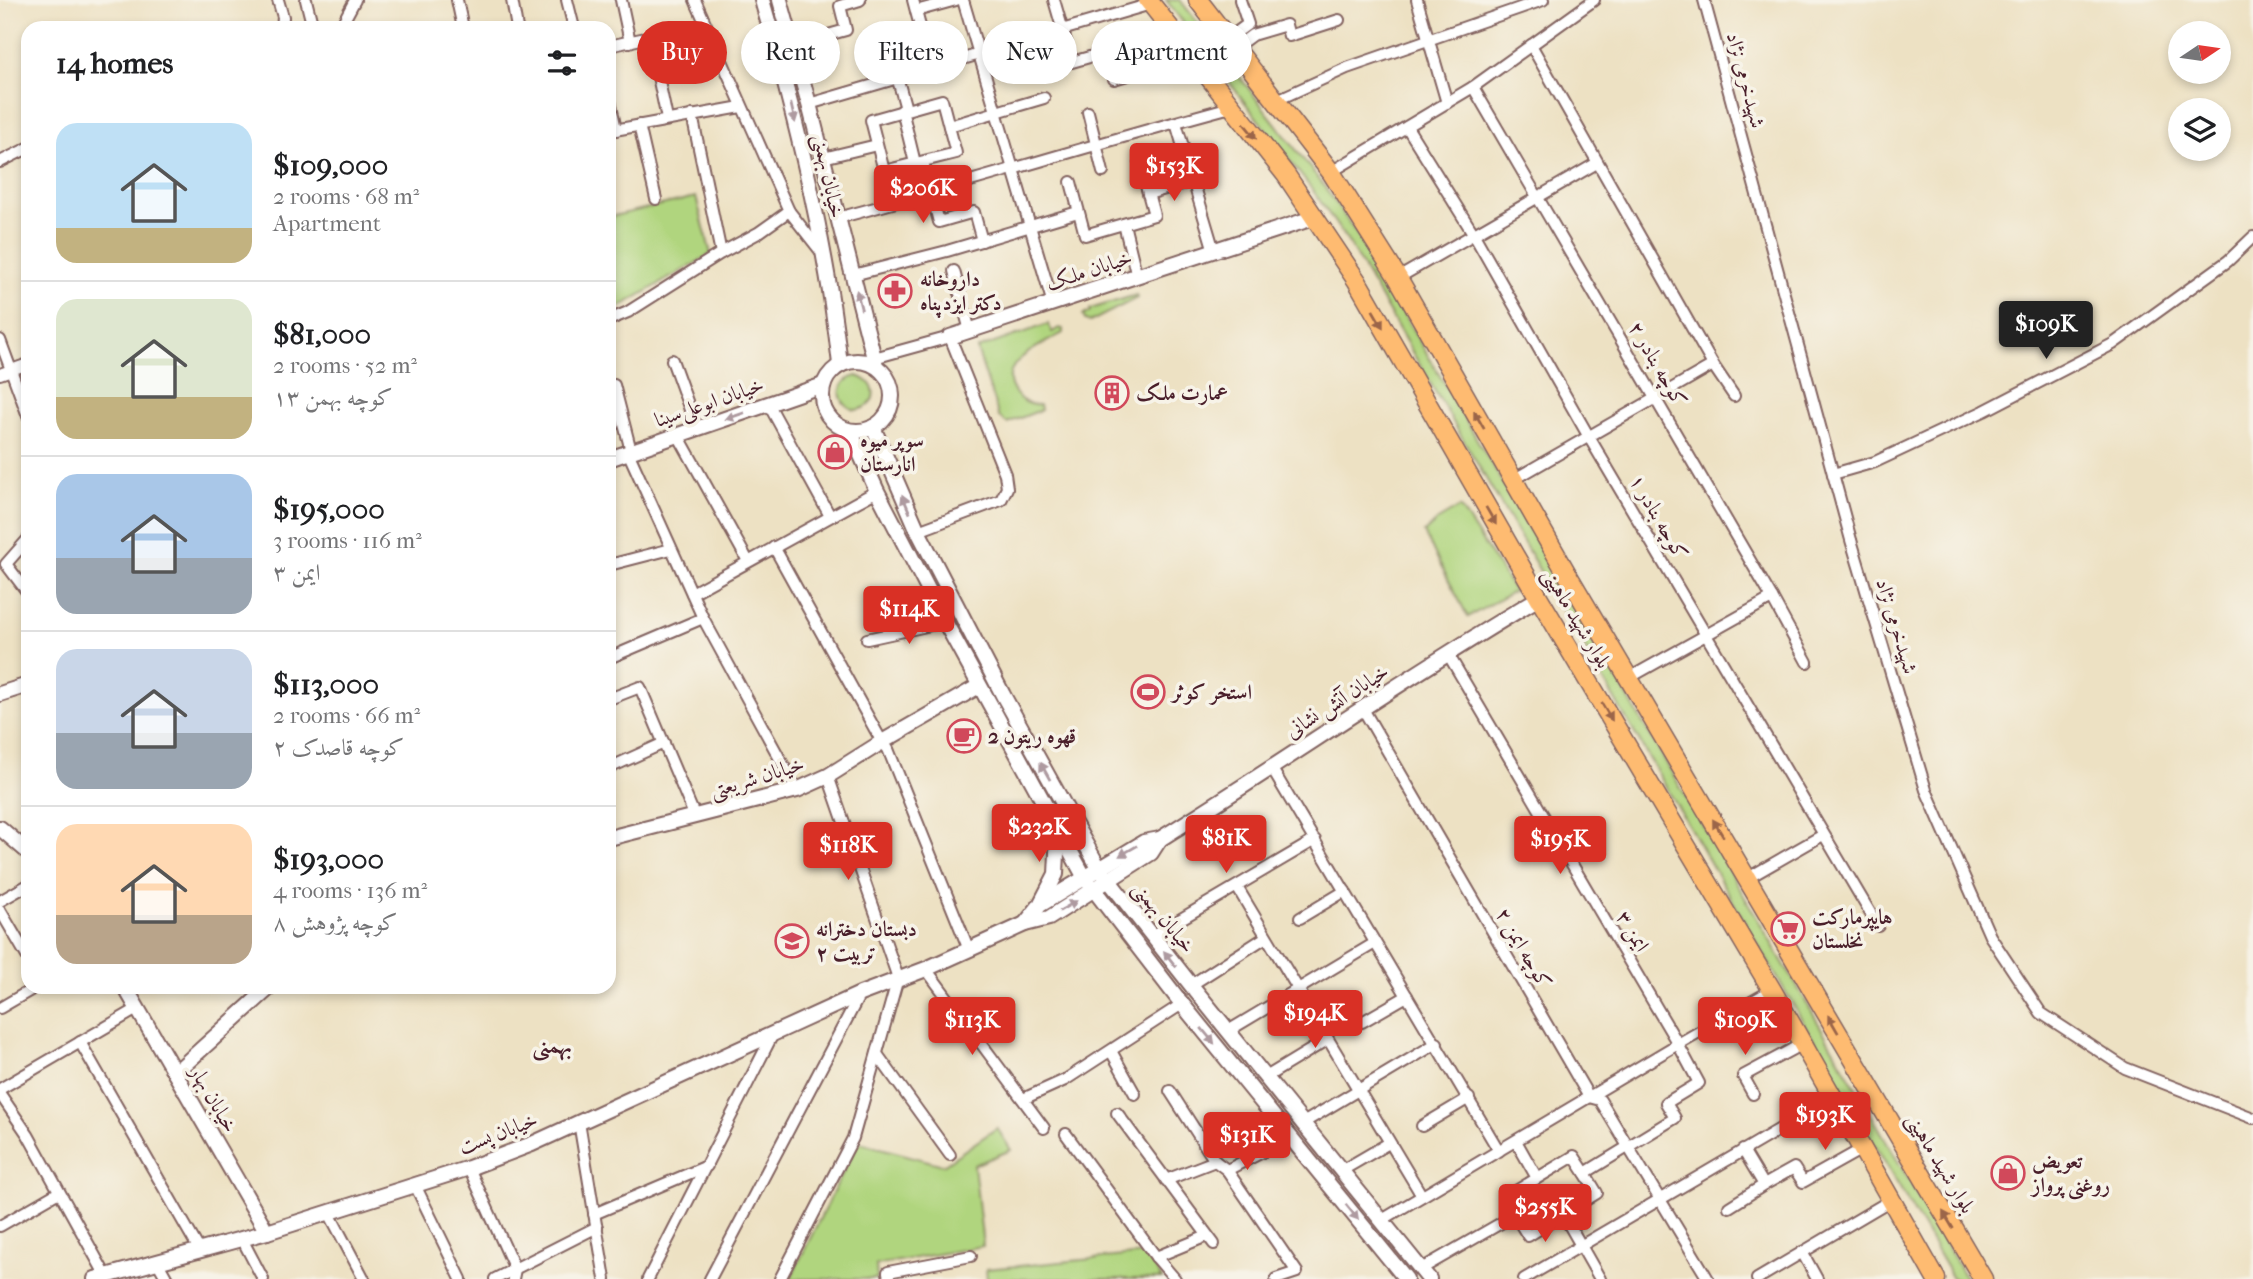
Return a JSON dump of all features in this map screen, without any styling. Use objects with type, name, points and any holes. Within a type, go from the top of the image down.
[{"type":"main road","name":"بلوار شهید ماهینی","points":[[1198,0],[1215,21]]},
{"type":"main road","name":"بلوار شهید ماهینی","points":[[1150,2],[1165,21]]},
{"type":"main road","name":"بلوار شهید ماهینی","points":[[1252,67],[1331,172],[1398,278],[1513,480],[1983,1279]]},
{"type":"main road","name":"بلوار شهید ماهینی","points":[[1213,84],[1286,175],[1357,281],[1539,598],[1772,990],[1936,1279]]},
{"type":"street","points":[[278,0],[283,21]]},
{"type":"street","points":[[306,0],[311,21]]},
{"type":"street","points":[[344,21],[355,0]]},
{"type":"street","points":[[457,0],[462,21]]},
{"type":"street","points":[[512,0],[516,21]]},
{"type":"street","points":[[567,0],[572,21]]},
{"type":"street","points":[[621,0],[630,41]]},
{"type":"street","points":[[695,0],[703,21]]},
{"type":"street","name":"خیابان بهمنی","points":[[762,0],[791,103],[824,256],[840,364]]},
{"type":"street","name":"خیابان بهمنی","points":[[780,0],[786,21]]},
{"type":"street","points":[[840,32],[846,30],[839,6],[860,0]]},
{"type":"street","points":[[914,6],[956,0]]},
{"type":"street","points":[[963,0],[1054,304]]},
{"type":"street","points":[[1054,0],[1060,21]]},
{"type":"street","points":[[1240,0],[1247,21]]},
{"type":"street","points":[[1417,0],[1447,103]]},
{"type":"street","points":[[1278,100],[1347,68],[1543,0]]},
{"type":"street","points":[[1331,172],[1473,87],[1594,0]]},
{"type":"street","name":"شهیدخرمی نژاد","points":[[1704,0],[1833,474],[1926,790],[1990,936],[2041,1013],[2124,1068],[2253,1118]]},
{"type":"street","points":[[1077,25],[1150,2]]},
{"type":"street","points":[[1252,29],[1286,25],[1289,36],[1339,20]]},
{"type":"street","points":[[616,44],[637,40]]},
{"type":"street","points":[[1531,45],[1713,365],[1734,396]]},
{"type":"street","points":[[968,58],[982,54]]},
{"type":"street","points":[[727,75],[789,211],[824,256]]},
{"type":"street","points":[[660,84],[667,119]]},
{"type":"street","name":"خیابان بهمنی","points":[[803,84],[875,362]]},
{"type":"street","points":[[809,104],[877,84]]},
{"type":"street","points":[[898,84],[919,162],[939,222],[974,212],[982,241]]},
{"type":"street","name":"کوچه بنادر ۲","points":[[1473,87],[1807,662]]},
{"type":"street","points":[[949,126],[1044,98]]},
{"type":"street","points":[[942,100],[949,126],[956,153],[884,172],[871,120],[942,100]]},
{"type":"street","points":[[616,129],[741,107]]},
{"type":"street","points":[[838,218],[1231,107]]},
{"type":"street","points":[[1087,112],[1103,172]]},
{"type":"street","points":[[692,115],[721,253]]},
{"type":"street","points":[[1175,123],[1214,251]]},
{"type":"street","points":[[639,125],[656,200]]},
{"type":"street","name":"کوچه بنادر ۱","points":[[1407,127],[1473,233],[1589,437],[1878,926]]},
{"type":"street","points":[[823,158],[877,145]]},
{"type":"street","points":[[0,162],[21,152]]},
{"type":"street","points":[[1398,278],[1597,163]]},
{"type":"street","points":[[1070,182],[1084,235],[1154,215],[1140,164]]},
{"type":"street","points":[[1148,194],[1193,181]]},
{"type":"street","points":[[616,317],[758,233],[789,211]]},
{"type":"street","points":[[853,275],[1078,212]]},
{"type":"street","name":"خیابان ملک","points":[[875,362],[909,348],[970,331],[1316,218]]},
{"type":"street","points":[[1124,223],[1137,276]]},
{"type":"street","points":[[1833,474],[1875,463],[1984,411],[2113,344],[2228,261],[2253,237]]},
{"type":"street","points":[[954,271],[970,331]]},
{"type":"street","points":[[918,531],[1001,500],[1007,488],[1005,474],[950,337]]},
{"type":"street","points":[[0,340],[6,372],[21,402]]},
{"type":"street","points":[[672,360],[697,429]]},
{"type":"street","points":[[855,360],[875,362],[890,382],[892,392],[888,412],[882,421],[858,431],[850,431],[832,422],[822,405],[823,385],[828,375],[840,364],[855,360]]},
{"type":"street","points":[[1513,480],[1713,365]]},
{"type":"street","name":"خیابان ابوعلی‌سینا","points":[[616,457],[823,385]]},
{"type":"street","points":[[616,393],[630,452],[671,549],[703,618],[797,790]]},
{"type":"street","points":[[769,405],[830,516]]},
{"type":"street","name":"خیابان بهمنی","points":[[873,427],[918,531],[1003,695],[1103,875],[1425,1274]]},
{"type":"street","name":"خیابان بهمنی","points":[[850,431],[877,491],[945,622],[1094,891],[1406,1279]]},
{"type":"street","points":[[678,435],[748,561]]},
{"type":"street","points":[[692,593],[877,491]]},
{"type":"street","points":[[21,547],[6,564],[21,584]]},
{"type":"street","points":[[774,547],[888,749],[969,950]]},
{"type":"street","points":[[616,563],[671,549]]},
{"type":"street","name":"خیابان آتش نشانی","points":[[1103,875],[1144,842],[1160,839],[1539,598]]},
{"type":"street","points":[[1629,678],[1772,598]]},
{"type":"street","points":[[616,656],[703,618]]},
{"type":"street","points":[[867,639],[945,622]]},
{"type":"street","name":"ایمن ۳","points":[[1448,654],[1699,1083],[1666,1103],[1675,1118],[1628,1147]]},
{"type":"street","name":"خیابان شریعتی","points":[[616,836],[797,790],[828,776],[979,686]]},
{"type":"street","points":[[616,696],[640,687],[695,817]]},
{"type":"street","points":[[0,694],[21,689]]},
{"type":"street","name":"کوچه ایمن ۲","points":[[1363,709],[1588,1097],[1600,1100],[1708,1279]]},
{"type":"street","points":[[616,765],[664,743]]},
{"type":"street","points":[[1272,769],[1499,1151]]},
{"type":"street","points":[[780,1279],[853,1138],[898,978],[828,776]]},
{"type":"street","points":[[0,828],[21,846]]},
{"type":"street","points":[[1026,924],[1040,905],[1056,874],[1057,828]]},
{"type":"street","points":[[1748,878],[1823,835]]},
{"type":"street","points":[[1152,936],[1315,840]]},
{"type":"street","points":[[1040,905],[1085,877],[1103,875]]},
{"type":"street","points":[[1044,1128],[926,969],[1026,924],[1049,918],[1094,891],[1103,875]]},
{"type":"street","points":[[1237,887],[1422,1196]]},
{"type":"street","points":[[0,901],[21,889]]},
{"type":"street","points":[[1300,918],[1345,891]]},
{"type":"street","points":[[0,910],[21,946]]},
{"type":"street","points":[[1191,985],[1266,937]]},
{"type":"street","points":[[1228,1031],[1375,943]]},
{"type":"street","name":"خیابان پست","points":[[100,1278],[267,1232],[469,1168],[532,1144],[860,994],[926,969]]},
{"type":"street","points":[[1382,1220],[1772,990]]},
{"type":"street","points":[[0,1008],[24,994]]},
{"type":"street","name":"خیابان بهار","points":[[129,994],[267,1232]]},
{"type":"street","points":[[175,1073],[262,994]]},
{"type":"street","points":[[710,1279],[860,994]]},
{"type":"street","points":[[1362,1022],[1407,996]]},
{"type":"street","points":[[1023,1099],[1065,1080],[1182,1003]]},
{"type":"street","points":[[100,1278],[59,1192],[0,1091],[137,1009]]},
{"type":"street","points":[[648,1279],[774,1032]]},
{"type":"street","points":[[1266,1077],[1327,1040]]},
{"type":"street","points":[[80,1042],[200,1251]]},
{"type":"street","points":[[1303,1123],[1437,1043]]},
{"type":"street","points":[[1753,1094],[1743,1076],[1802,1044]]},
{"type":"street","points":[[1111,1051],[1135,1094]]},
{"type":"street","points":[[877,1054],[950,1155]]},
{"type":"street","points":[[1170,1091],[1215,1161],[1227,1170],[1297,1272],[1276,1279]]},
{"type":"street","points":[[1422,1126],[1468,1098]]},
{"type":"street","points":[[1524,1279],[1833,1098]]},
{"type":"street","points":[[1117,1113],[1210,1240],[1156,1257]]},
{"type":"street","points":[[579,1122],[606,1279]]},
{"type":"street","points":[[1066,1134],[1175,1279]]},
{"type":"street","points":[[1227,1170],[1292,1136]]},
{"type":"street","points":[[1516,1141],[1537,1178]]},
{"type":"street","points":[[1341,1171],[1389,1143]]},
{"type":"street","points":[[1585,1172],[1628,1147]]},
{"type":"street","points":[[1729,1207],[1794,1168],[1803,1182],[1862,1149]]},
{"type":"street","points":[[1743,1150],[1763,1185]]},
{"type":"street","points":[[1574,1156],[1585,1172],[1597,1193],[1528,1236],[1506,1197],[1574,1156]]},
{"type":"street","points":[[1166,1180],[1215,1161]]},
{"type":"street","points":[[594,1214],[707,1166]]},
{"type":"street","points":[[469,1168],[514,1274]]},
{"type":"street","points":[[415,1185],[461,1279]]},
{"type":"street","points":[[0,1227],[59,1192]]},
{"type":"street","points":[[1757,1279],[1891,1200]]},
{"type":"street","points":[[329,1213],[364,1279]]},
{"type":"street","points":[[1563,1214],[1600,1279]]},
{"type":"street","points":[[1425,1274],[1515,1215]]},
{"type":"street","points":[[495,1279],[514,1274],[597,1227]]},
{"type":"street","points":[[242,1239],[263,1279]]},
{"type":"street","points":[[1802,1252],[1817,1279]]},
{"type":"street","points":[[889,1279],[888,1272],[971,1256]]},
{"type":"street","points":[[159,1263],[167,1279]]},
{"type":"green space","points":[[1166,0],[1180,0],[1196,21],[1182,21]]},
{"type":"green space","points":[[1231,84],[1245,84],[1324,186],[1358,236],[1966,1279],[1953,1279],[1348,242],[1314,192]]},
{"type":"green space","points":[[696,197],[711,254],[616,309],[616,215]]},
{"type":"green space","points":[[1136,295],[1137,298],[1090,322],[1085,320],[1083,315],[1090,312],[1090,309]]},
{"type":"green space","points":[[1048,324],[1052,332],[1059,328],[1063,329],[1063,333],[1023,356],[1010,373],[1010,383],[1016,394],[1026,402],[1040,405],[1041,410],[1007,423],[999,417],[977,349]]},
{"type":"green space","points":[[857,376],[870,384],[874,395],[868,405],[854,410],[844,402],[840,392],[845,382]]},
{"type":"green space","points":[[1460,507],[1514,591],[1468,617],[1424,533],[1438,520]]},
{"type":"green space","points":[[997,1128],[1011,1150],[974,1165],[983,1246],[876,1265],[877,1279],[790,1279],[858,1142],[943,1165]]},
{"type":"green space","points":[[1145,1254],[1162,1279],[987,1279],[986,1269]]},
{"type":"place","name":"داروخانه دکتر ایزدپناه","points":[[895,291]]},
{"type":"place","name":"عمارت ملک","points":[[1112,393]]},
{"type":"place","name":"سوپر میوه انارستان","points":[[835,452]]},
{"type":"place","name":"استخر کوثر","points":[[1148,692]]},
{"type":"place","name":"قهوه ریتون 2","points":[[964,736]]},
{"type":"place","name":"هایپرمارکت نخلستان","points":[[1788,929]]},
{"type":"place","name":"دبستان دخترانه تربیت ۲","points":[[792,941]]},
{"type":"place","name":"تعویض روغنی پرواز","points":[[2008,1173]]},
{"type":"district","name":"بهمنی","points":[[552,1045]]}]
